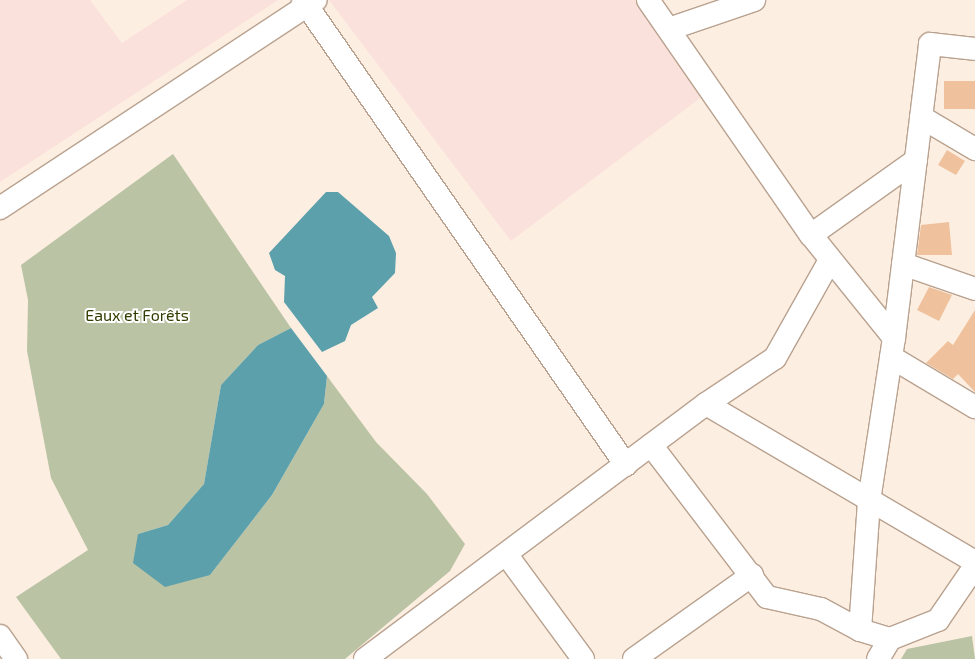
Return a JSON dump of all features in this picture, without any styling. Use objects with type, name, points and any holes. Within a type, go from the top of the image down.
[{"type":"street","points":[[648,0],[811,235],[893,347],[975,407]]},
{"type":"street","points":[[669,29],[754,0]]},
{"type":"street","points":[[0,208],[309,2],[626,465]]},
{"type":"street","points":[[860,630],[869,501],[893,347],[930,44],[975,49]]},
{"type":"street","points":[[921,117],[975,149]]},
{"type":"street","points":[[811,235],[916,160]]},
{"type":"street","points":[[365,659],[706,404],[775,358],[830,260]]},
{"type":"street","points":[[903,264],[975,289]]},
{"type":"street","points":[[706,404],[975,562]]},
{"type":"street","points":[[651,445],[767,597],[821,609],[860,630],[890,639]]},
{"type":"street","points":[[506,554],[583,659]]},
{"type":"street","points":[[878,659],[890,639],[938,620],[975,566]]},
{"type":"street","points":[[634,659],[752,575]]},
{"type":"street","points":[[0,636],[16,659]]},
{"type":"shaded area","points":[[0,0],[90,0],[122,43],[187,0],[278,0],[0,182]]},
{"type":"shaded area","points":[[329,0],[642,0],[703,96],[511,241]]},
{"type":"green space","name":"Eaux et Forêts","points":[[173,154],[291,328],[258,345],[221,385],[204,484],[168,525],[138,534],[210,575],[272,495],[324,404],[327,376],[376,442],[427,494],[465,544],[450,571],[345,659],[61,659],[16,597],[88,550],[51,478],[27,351],[28,300],[21,265]]},
{"type":"green space","points":[[972,636],[975,659],[901,659],[907,649]]},
{"type":"water","points":[[326,192],[338,192],[389,236],[396,253],[395,273],[372,297],[378,308],[351,325],[345,341],[322,352],[284,302],[285,276],[275,270],[269,253]]},
{"type":"water","points":[[291,328],[327,376],[324,404],[272,495],[210,575],[165,587],[133,563],[138,534],[168,525],[204,484],[221,385],[258,345]]},
{"type":"building","points":[[944,81],[975,81],[975,109],[944,109]]},
{"type":"building","points":[[947,150],[965,161],[956,175],[938,165]]},
{"type":"building","points":[[949,222],[952,255],[917,255],[921,225]]},
{"type":"building","points":[[929,287],[952,295],[939,321],[917,310]]},
{"type":"building","points":[[975,310],[975,392],[958,374],[953,379],[926,363],[948,341],[953,345]]}]
